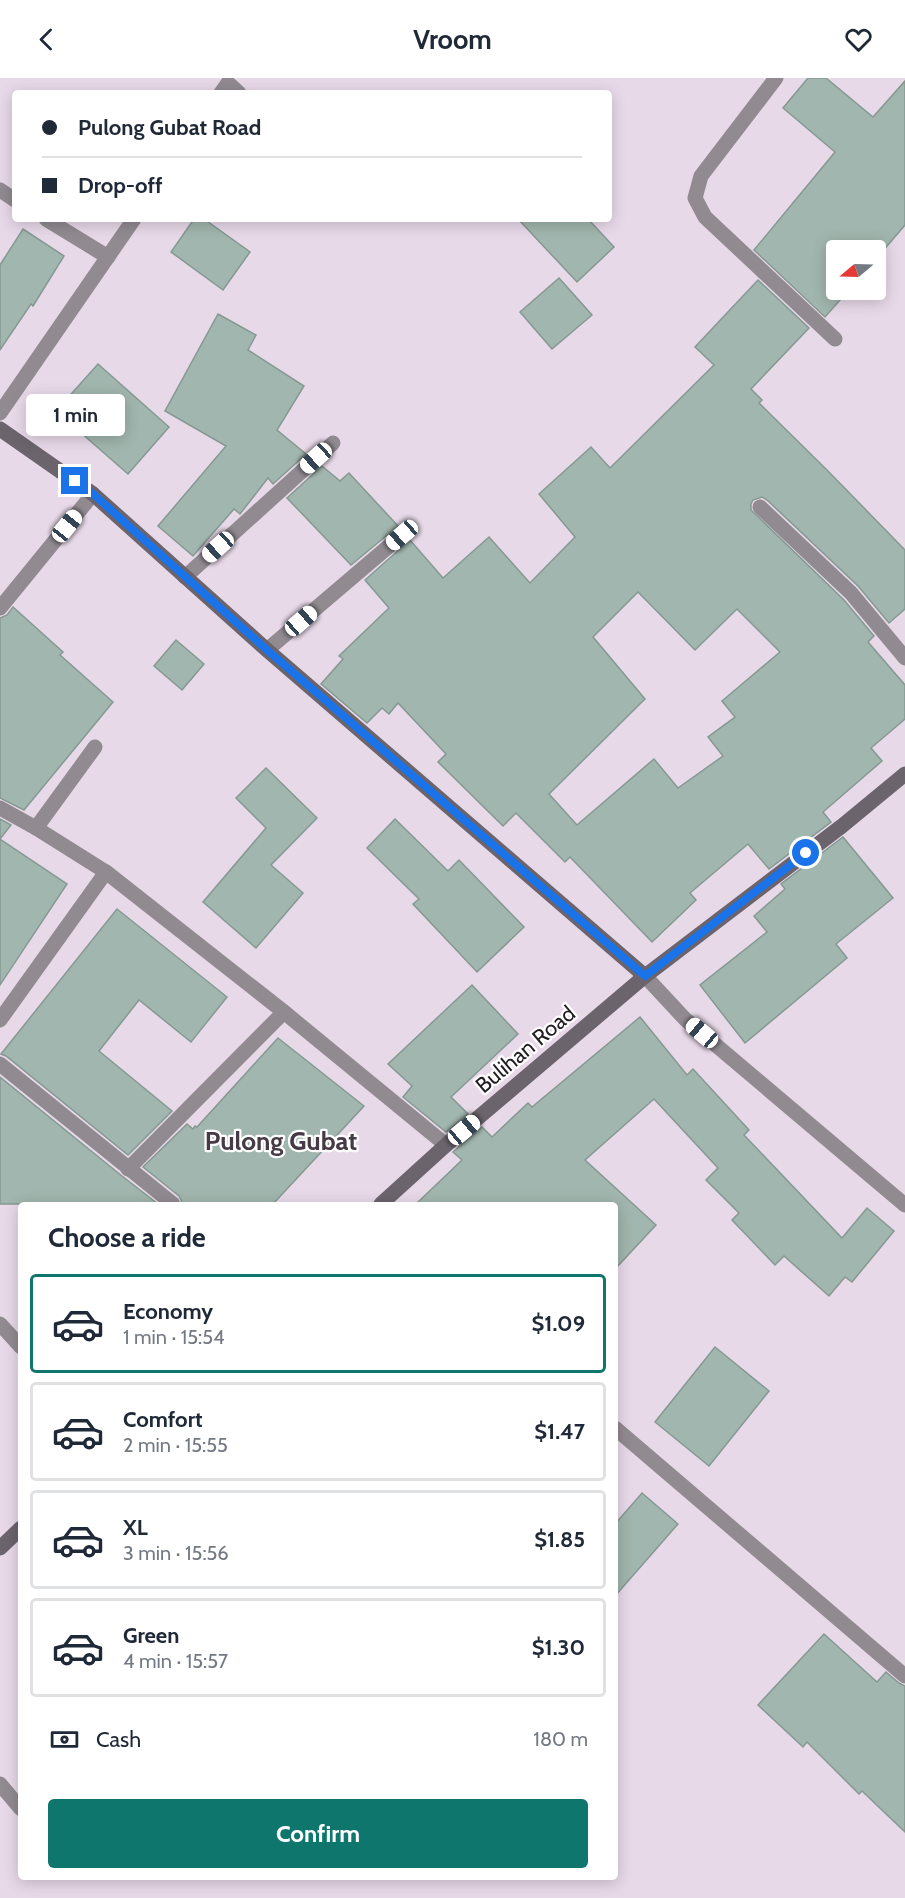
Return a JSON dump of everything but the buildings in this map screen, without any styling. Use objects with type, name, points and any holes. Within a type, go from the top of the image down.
[{"type":"street","points":[[776,78],[700,176],[694,198],[705,217],[835,339]]},
{"type":"street","points":[[223,90],[228,83],[236,90]]},
{"type":"street","points":[[51,222],[108,257]]},
{"type":"street","points":[[0,413],[132,222]]},
{"type":"street","points":[[0,429],[93,494],[267,650],[645,976],[685,1018],[905,1205]]},
{"type":"street","points":[[185,577],[333,443]]},
{"type":"street","points":[[0,608],[93,494]]},
{"type":"street","points":[[760,507],[851,593],[905,658]]},
{"type":"street","points":[[267,650],[402,535]]},
{"type":"street","points":[[36,828],[96,747]]},
{"type":"street","name":"Bulihan Road","points":[[383,1202],[446,1145],[645,976],[842,826],[905,774]]},
{"type":"street","points":[[0,808],[106,872],[284,1012],[446,1145]]},
{"type":"street","points":[[0,1020],[106,872]]},
{"type":"street","points":[[128,1169],[284,1012]]},
{"type":"street","points":[[0,1064],[170,1202]]},
{"type":"street","points":[[0,1324],[18,1344]]},
{"type":"street","points":[[618,1431],[905,1676]]},
{"type":"street","points":[[0,1548],[18,1531]]},
{"type":"street","points":[[0,1784],[18,1805]]},
{"type":"district","name":"Pulong Gubat","points":[[281,1141]]},
{"type":"route","points":[[75,481],[93,494],[267,650],[645,976],[806,853]]}]
